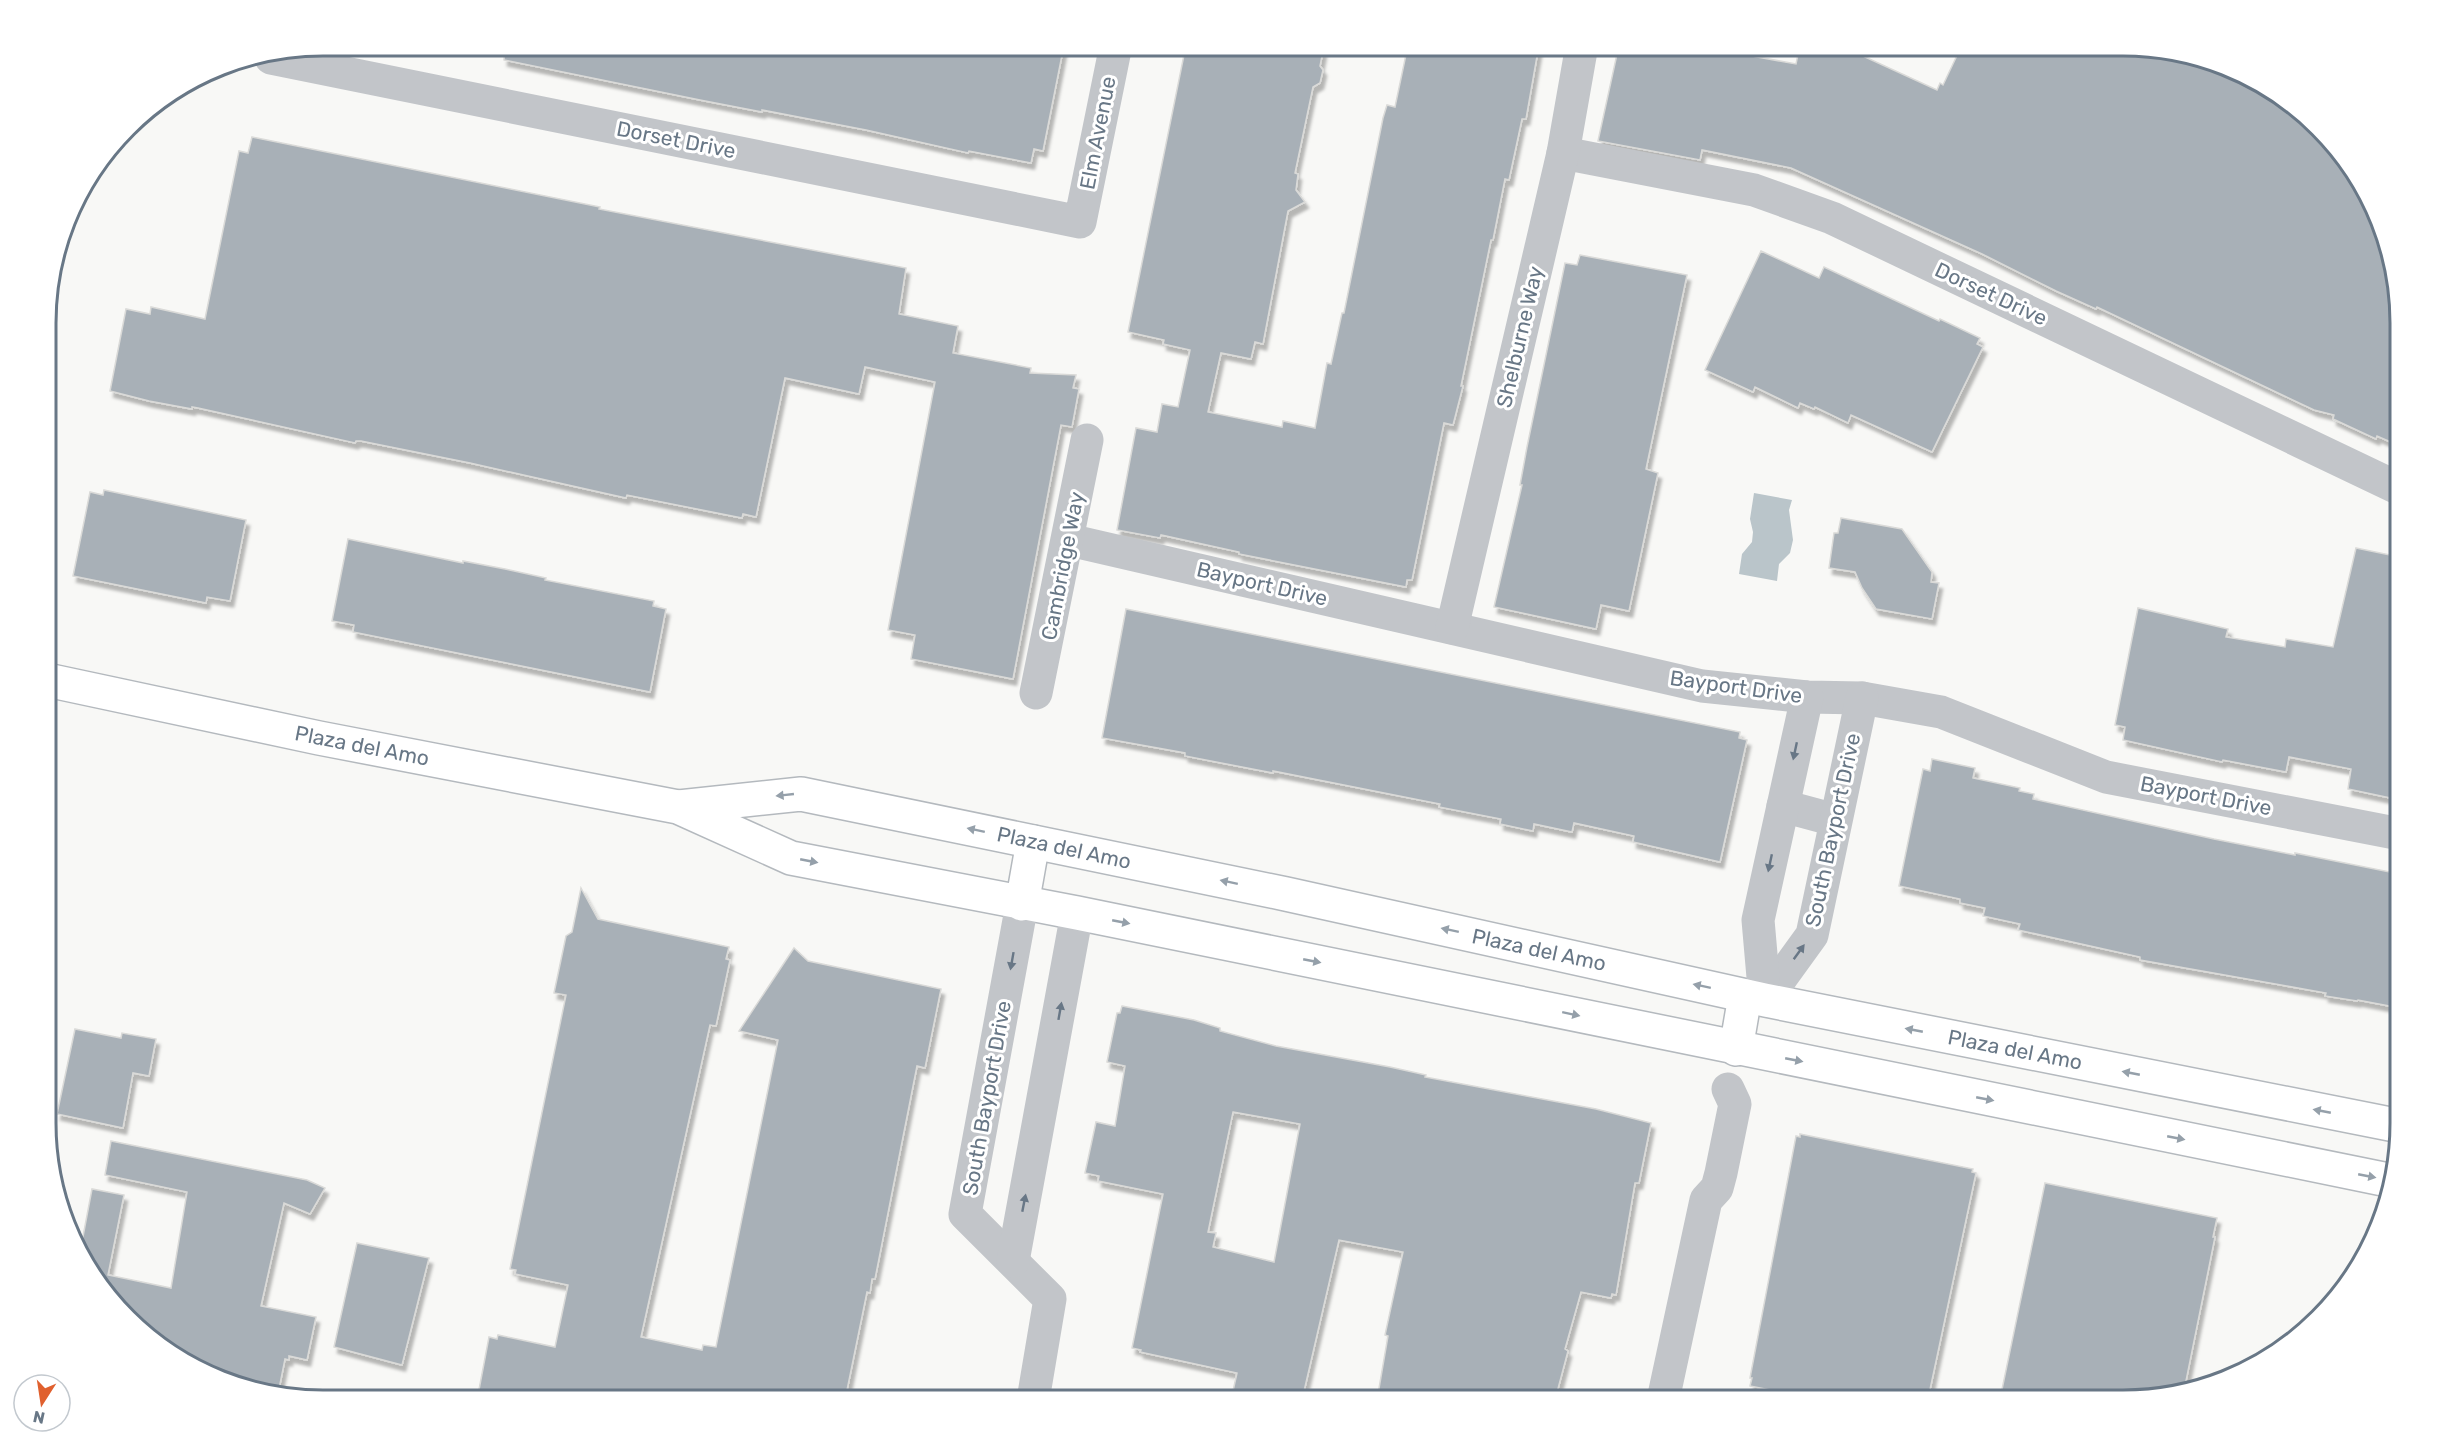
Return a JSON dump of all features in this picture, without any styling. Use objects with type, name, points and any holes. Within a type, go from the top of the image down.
[{"type":"main road","name":"Plaza del Amo","points":[[56,682],[319,738],[678,807],[791,858],[1077,913],[2384,1179]]},
{"type":"main road","name":"Plaza del Amo","points":[[678,807],[801,794],[1286,894],[1755,998],[2391,1124]]},
{"type":"main road","points":[[1022,904],[1033,842]]},
{"type":"main road","points":[[1736,1049],[1755,998]]},
{"type":"street","name":"Elm Avenue","points":[[1080,222],[1114,56]]},
{"type":"street","name":"Shelburne Way","points":[[1452,628],[1563,153],[1580,56]]},
{"type":"street","name":"Dorset Drive","points":[[282,59],[1080,222]]},
{"type":"street","name":"Dorset Drive","points":[[1563,153],[1755,190],[1832,218],[2391,485]]},
{"type":"street","name":"Cambridge Way","points":[[1036,693],[1088,440]]},
{"type":"street","name":"Bayport Drive","points":[[1069,540],[1702,686],[1807,697],[1862,698],[1941,712],[2106,777],[2391,832]]},
{"type":"street","points":[[1755,998],[1758,920],[1807,697]]},
{"type":"street","name":"South Bayport Drive","points":[[1755,998],[1812,935],[1862,698]]},
{"type":"street","points":[[1782,806],[1835,820]]},
{"type":"street","name":"South Bayport Drive","points":[[1022,904],[965,1214],[1050,1299],[1035,1390]]},
{"type":"street","points":[[1013,1261],[1077,913]]},
{"type":"street","points":[[1665,1390],[1706,1200],[1700,1185],[1716,1103],[1728,1089],[1736,1049]]},
{"type":"shaded area","points":[[1754,493],[1792,500],[1789,510],[1793,540],[1790,553],[1779,564],[1777,581],[1739,574],[1742,554],[1752,542],[1753,532],[1750,519]]},
{"type":"building","points":[[504,56],[1062,56],[1043,151],[1034,149],[1031,163],[969,151],[968,153],[866,130],[762,110],[762,112],[504,60]]},
{"type":"building","points":[[1184,56],[1322,56],[1320,66],[1323,70],[1320,83],[1313,87],[1295,173],[1298,174],[1296,190],[1305,202],[1288,211],[1263,344],[1255,342],[1251,359],[1221,353],[1208,412],[1282,427],[1283,421],[1315,428],[1327,363],[1331,364],[1342,313],[1344,313],[1383,118],[1387,105],[1395,107],[1406,56],[1537,56],[1526,119],[1522,119],[1509,180],[1505,179],[1493,240],[1491,240],[1461,386],[1463,386],[1453,425],[1444,423],[1412,580],[1407,580],[1406,587],[1239,554],[1239,552],[1161,535],[1160,538],[1117,530],[1136,428],[1157,432],[1162,404],[1178,407],[1190,350],[1163,344],[1164,340],[1128,332]]},
{"type":"building","points":[[1617,56],[1752,56],[1796,64],[1798,56],[1863,56],[1937,90],[1940,83],[1943,85],[1957,56],[2141,56],[2193,65],[2226,76],[2272,100],[2300,122],[2324,146],[2346,174],[2363,204],[2381,253],[2388,287],[2391,322],[2391,442],[2377,436],[2376,439],[2333,419],[2334,415],[2314,410],[2097,307],[2096,309],[2056,291],[1982,254],[1791,168],[1702,150],[1700,160],[1598,141]]},
{"type":"building","points":[[252,137],[600,207],[599,209],[906,268],[899,314],[958,326],[953,353],[1031,368],[1030,373],[1076,375],[1073,388],[1079,389],[1072,427],[1061,425],[1013,679],[911,659],[915,635],[888,630],[935,382],[865,367],[859,394],[785,378],[756,517],[743,514],[742,518],[627,495],[626,498],[470,463],[361,441],[355,443],[110,391],[126,309],[150,314],[151,307],[205,319],[239,151],[248,153]]},
{"type":"building","points":[[1761,251],[1819,278],[1824,267],[1980,338],[1977,344],[1983,347],[1932,452],[1851,415],[1848,423],[1815,407],[1814,409],[1800,403],[1798,408],[1755,387],[1753,392],[1705,370]]},
{"type":"building","points":[[1580,255],[1687,275],[1646,469],[1658,473],[1629,611],[1601,605],[1596,629],[1494,607],[1522,485],[1520,485],[1527,447],[1565,263],[1577,265]]},
{"type":"building","points":[[104,490],[246,520],[230,601],[207,597],[206,603],[73,576],[90,492],[103,495]]},
{"type":"building","points":[[1841,518],[1902,529],[1932,572],[1931,582],[1939,583],[1932,619],[1876,609],[1862,588],[1855,572],[1829,568],[1834,533],[1838,533]]},
{"type":"building","points":[[348,539],[654,601],[653,606],[666,609],[650,692],[353,632],[354,625],[332,621]]},
{"type":"building","points":[[2356,548],[2391,555],[2391,798],[2348,789],[2351,769],[2289,757],[2286,772],[2223,760],[2222,762],[2123,740],[2125,727],[2115,725],[2138,608],[2228,629],[2226,637],[2285,647],[2286,639],[2333,647]]},
{"type":"building","points":[[1126,609],[1740,732],[1739,738],[1747,740],[1720,862],[1633,842],[1634,836],[1574,823],[1572,832],[1534,824],[1533,831],[1500,824],[1501,819],[1439,807],[1440,804],[1102,738]]},
{"type":"building","points":[[1932,759],[1975,768],[1973,778],[2020,788],[2019,791],[2034,794],[2033,799],[2214,839],[2391,872],[2391,1006],[2325,996],[2326,993],[2140,960],[2140,957],[2018,930],[2020,924],[1983,916],[1985,908],[1960,903],[1960,899],[1899,886],[1923,769],[1930,771]]},
{"type":"building","points":[[581,888],[598,919],[729,947],[726,959],[730,960],[716,1026],[710,1025],[641,1337],[702,1350],[703,1345],[716,1347],[778,1040],[739,1031],[794,948],[808,961],[941,989],[925,1068],[917,1066],[875,1279],[872,1279],[870,1293],[867,1292],[847,1390],[479,1390],[489,1337],[497,1339],[498,1335],[555,1347],[568,1285],[515,1274],[516,1270],[510,1269],[566,995],[554,993],[566,936],[572,932]]},
{"type":"building","points":[[1122,1006],[1194,1020],[1220,1028],[1220,1031],[1276,1046],[1596,1109],[1651,1123],[1639,1183],[1635,1183],[1616,1295],[1612,1294],[1611,1298],[1581,1292],[1565,1349],[1568,1351],[1558,1390],[1379,1390],[1388,1336],[1385,1335],[1403,1252],[1339,1240],[1304,1390],[1233,1390],[1237,1373],[1140,1352],[1141,1350],[1132,1348],[1163,1194],[1098,1181],[1099,1176],[1085,1173],[1096,1122],[1115,1126],[1125,1066],[1107,1062],[1117,1013],[1120,1013]],"holes":[[[1233,1112],[1300,1124],[1274,1262],[1213,1247],[1216,1233],[1208,1232]]]},
{"type":"building","points":[[75,1029],[121,1038],[122,1033],[156,1039],[149,1076],[133,1073],[123,1128],[57,1114]]},
{"type":"building","points":[[1800,1134],[1973,1169],[1972,1172],[1976,1173],[1930,1390],[1770,1390],[1750,1386],[1796,1136],[1800,1137]]},
{"type":"building","points":[[111,1141],[307,1180],[325,1188],[310,1214],[284,1203],[261,1306],[316,1317],[307,1360],[289,1356],[289,1360],[285,1359],[280,1386],[270,1384],[237,1375],[204,1362],[174,1345],[146,1323],[122,1299],[100,1271],[82,1240],[92,1189],[124,1195],[108,1275],[171,1288],[187,1192],[105,1175]]},
{"type":"building","points":[[2045,1183],[2217,1218],[2186,1382],[2124,1390],[2002,1390]]},
{"type":"building","points":[[357,1243],[429,1258],[402,1365],[334,1347]]}]
